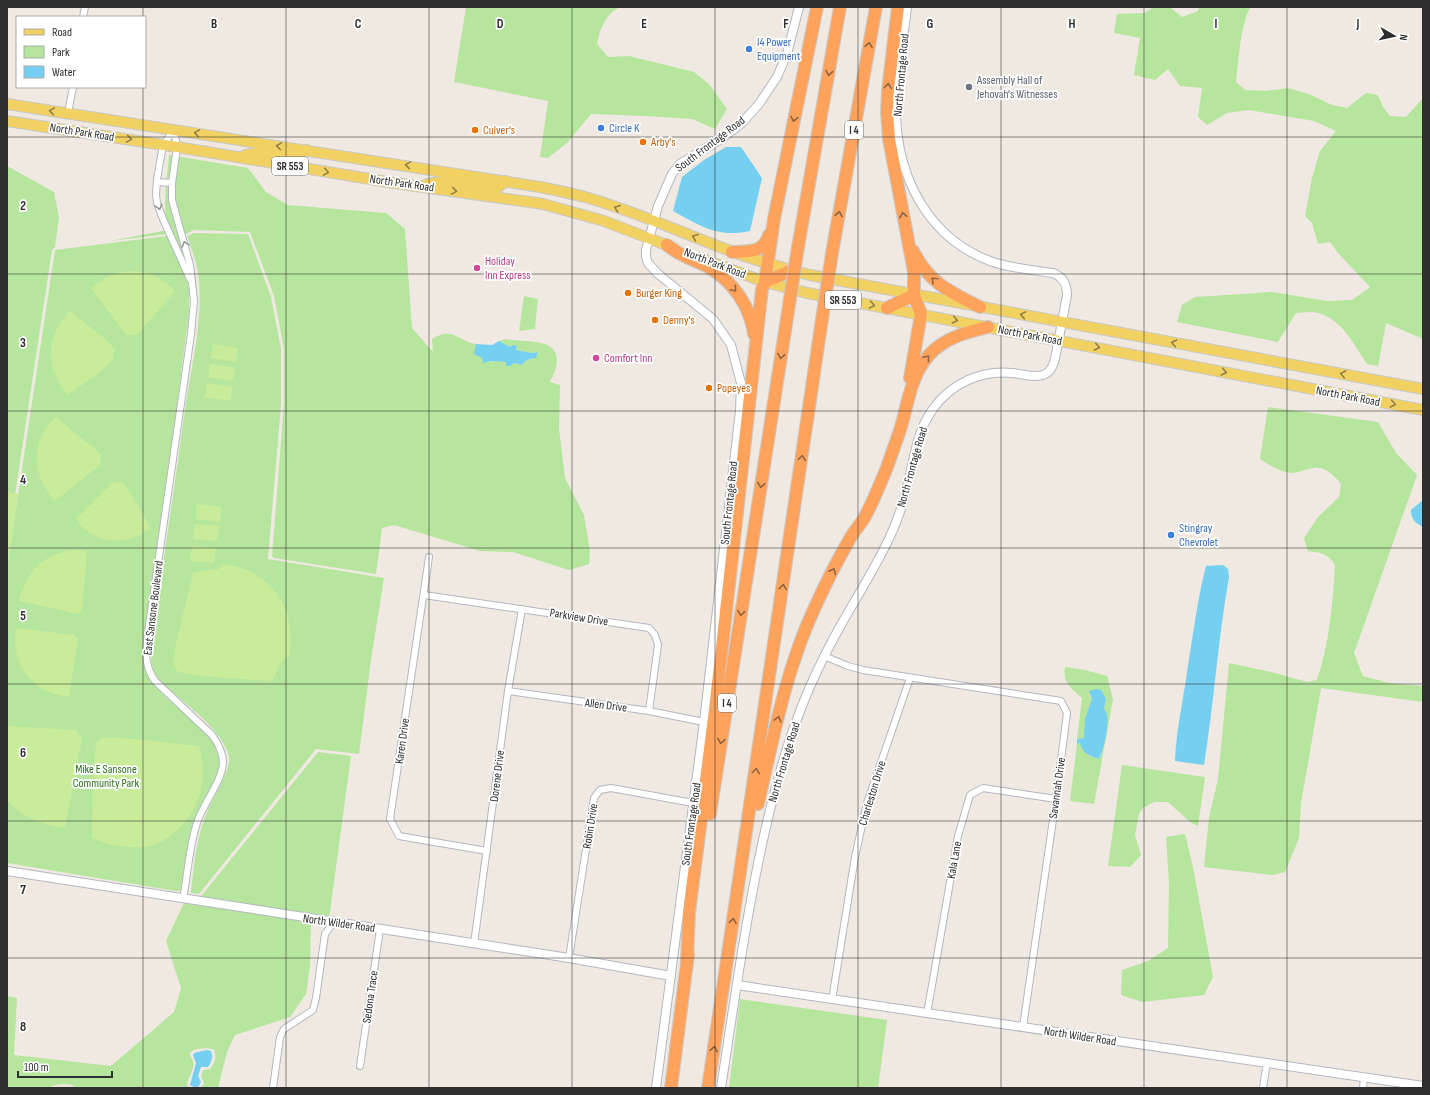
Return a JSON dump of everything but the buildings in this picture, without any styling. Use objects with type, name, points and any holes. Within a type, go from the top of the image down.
[{"type":"highway","points":[[687,962],[689,913],[716,703],[762,289],[765,282],[774,219],[817,7]]},
{"type":"highway","name":"I 4","points":[[670,1088],[687,962],[798,247],[840,7]]},
{"type":"highway","name":"I 4","points":[[708,1088],[832,253],[876,7]]},
{"type":"highway","points":[[853,534],[882,471],[899,423],[912,369],[921,314],[914,295],[914,272],[889,139],[887,113],[888,90],[898,7]]},
{"type":"highway","points":[[732,252],[753,251],[766,244],[774,219]]},
{"type":"highway","points":[[909,242],[917,258],[933,279],[948,290],[980,307]]},
{"type":"highway","points":[[667,245],[677,253],[708,267],[725,279],[739,294],[753,327],[755,346]]},
{"type":"highway","points":[[765,282],[792,270]]},
{"type":"highway","points":[[887,308],[914,295]]},
{"type":"highway","points":[[746,837],[755,816],[771,744],[789,675],[803,636],[818,601],[848,541],[864,519],[885,471],[901,428],[915,378],[922,363],[941,345],[955,336],[988,327]]},
{"type":"main road","name":"North Park Road","points":[[7,104],[540,187],[585,197],[654,221],[732,252],[767,264],[792,270],[914,295],[1423,389]]},
{"type":"main road","name":"North Park Road","points":[[7,121],[234,156],[388,182],[518,200],[554,207],[603,220],[765,282],[808,293],[1423,410]]},
{"type":"main road","points":[[234,156],[264,152],[292,156],[302,154],[307,150]]},
{"type":"main road","points":[[422,186],[435,181],[447,180],[497,188],[506,181]]},
{"type":"street","name":"South Frontage Road","points":[[656,1088],[704,722],[739,417],[741,383],[731,345],[713,319],[657,273],[648,263],[646,250],[654,221],[672,174],[680,164],[720,139],[742,123],[759,104],[777,77],[787,54],[799,7]]},
{"type":"street","name":"North Frontage Road","points":[[721,1088],[751,900],[762,843],[775,789],[796,722],[824,656],[876,565],[895,525],[905,495],[922,428],[933,408],[939,401],[954,388],[972,378],[984,374],[1004,373],[1035,376],[1047,373],[1054,363],[1059,340],[1067,288],[1059,275],[991,262],[965,249],[949,238],[934,223],[913,189],[903,162],[896,116],[899,74],[908,7]]},
{"type":"street","points":[[68,113],[72,88]]},
{"type":"street","name":"East Sansone Boulevard","points":[[174,130],[163,145],[157,182],[157,203],[163,220],[192,282]]},
{"type":"street","name":"East Sansone Boulevard","points":[[174,130],[177,147],[172,183],[172,200],[188,254],[194,302],[191,334],[147,640],[146,657],[149,670],[155,681],[212,735],[219,745],[223,765],[196,826],[184,899]]},
{"type":"street","points":[[157,182],[172,183]]},
{"type":"street","points":[[163,220],[175,214]]},
{"type":"street","name":"Karen Drive","points":[[430,557],[390,819],[399,836],[487,851]]},
{"type":"street","name":"Parkview Drive","points":[[424,595],[649,628],[655,635],[658,645],[649,711]]},
{"type":"street","name":"Dorene Drive","points":[[474,944],[508,691],[522,609]]},
{"type":"street","points":[[824,656],[858,669],[910,678]]},
{"type":"street","name":"Savannah Drive","points":[[910,678],[1061,701],[1067,714],[1023,1027]]},
{"type":"street","name":"Charleston Drive","points":[[832,1000],[855,857],[867,803],[910,678]]},
{"type":"street","name":"Allen Drive","points":[[508,691],[649,711],[704,722]]},
{"type":"street","name":"Robin Drive","points":[[569,958],[594,798],[600,790],[610,788],[693,803]]},
{"type":"street","name":"Kala Lane","points":[[927,1014],[958,836],[970,795],[983,788],[1056,799]]},
{"type":"street","name":"North Wilder Road","points":[[7,871],[333,923],[569,958],[671,976]]},
{"type":"street","points":[[273,1088],[280,1037],[284,1029],[313,1010],[325,934],[333,923]]},
{"type":"street","name":"Sedona Trace","points":[[360,1066],[380,929]]},
{"type":"street","name":"North Wilder Road","points":[[737,985],[1423,1086]]},
{"type":"street","points":[[1263,1088],[1267,1062]]},
{"type":"street","points":[[1363,1088],[1364,1077]]},
{"type":"green space","points":[[466,7],[622,7],[612,12],[608,17],[602,27],[598,39],[597,44],[608,57],[629,56],[694,72],[709,84],[727,109],[715,129],[692,119],[591,114],[568,142],[548,158],[540,157],[548,101],[454,82]]},
{"type":"green space","points":[[1154,7],[1171,8],[1182,17],[1198,11],[1199,7],[1250,7],[1242,34],[1236,82],[1245,90],[1266,91],[1288,88],[1309,94],[1332,105],[1347,108],[1366,93],[1378,95],[1383,107],[1390,116],[1406,117],[1423,98],[1423,339],[1386,323],[1378,366],[1367,364],[1341,327],[1326,316],[1318,313],[1296,313],[1278,342],[1177,322],[1182,305],[1195,297],[1272,292],[1327,301],[1352,300],[1370,287],[1338,253],[1330,242],[1318,244],[1312,223],[1305,216],[1312,178],[1320,151],[1336,131],[1314,121],[1249,110],[1227,113],[1207,125],[1198,117],[1202,88],[1180,86],[1168,69],[1155,80],[1134,75],[1140,38],[1114,33],[1117,14],[1144,13]]},
{"type":"green space","points":[[169,155],[248,168],[266,192],[288,205],[386,213],[405,229],[412,328],[433,352],[432,339],[439,335],[450,334],[476,344],[475,349],[482,358],[483,362],[493,361],[522,365],[527,360],[536,358],[538,352],[532,353],[516,350],[517,346],[510,347],[499,341],[505,339],[540,343],[554,350],[557,357],[556,369],[550,382],[560,385],[559,429],[565,478],[584,515],[590,551],[589,564],[569,570],[513,552],[480,551],[394,525],[382,528],[376,574],[274,558],[272,556],[284,404],[284,349],[274,296],[250,232],[194,230],[184,235],[196,279],[196,319],[185,385],[148,650],[152,674],[217,738],[226,755],[222,777],[199,823],[193,849],[187,893],[189,896],[202,895],[318,752],[351,756],[329,919],[7,868],[7,866],[175,894],[181,893],[198,820],[221,774],[219,746],[152,677],[146,654],[192,312],[192,290],[188,276],[167,234],[110,241],[168,230],[165,202]]},
{"type":"green space","points":[[7,166],[54,192],[59,218],[55,247],[52,250],[7,548]]},
{"type":"green space","points":[[194,233],[248,234],[271,297],[281,349],[281,404],[268,559],[384,578],[371,660],[359,754],[316,749],[199,894],[191,893],[198,840],[210,805],[227,769],[229,757],[226,748],[215,731],[199,714],[158,678],[154,672],[151,662],[151,651],[159,592],[184,416],[198,331],[200,297],[198,274],[187,236]]},
{"type":"green space","name":"Mike E Sansone Community Park","points":[[167,236],[186,277],[189,290],[189,312],[166,489],[142,654],[149,678],[156,688],[202,729],[218,752],[220,763],[217,776],[198,811],[182,887],[181,890],[176,891],[7,863],[7,568],[55,250]]},
{"type":"green space","points":[[134,271],[146,273],[156,277],[175,291],[137,335],[126,335],[91,288],[111,275]]},
{"type":"green space","points":[[524,296],[538,299],[535,329],[519,331]]},
{"type":"green space","points":[[70,311],[104,338],[114,348],[113,359],[104,369],[68,395],[60,385],[55,374],[51,352],[52,341],[56,330]]},
{"type":"green space","points":[[213,344],[238,348],[236,362],[211,358]]},
{"type":"green space","points":[[210,364],[235,368],[233,381],[208,377]]},
{"type":"green space","points":[[207,383],[233,387],[230,401],[205,397]]},
{"type":"green space","points":[[1268,407],[1378,422],[1396,453],[1417,475],[1354,653],[1363,676],[1389,683],[1423,686],[1423,702],[1321,688],[1301,803],[1299,838],[1285,872],[1273,875],[1204,867],[1209,818],[1218,779],[1229,663],[1307,682],[1317,680],[1325,652],[1330,623],[1335,565],[1327,556],[1308,551],[1304,538],[1318,517],[1339,497],[1341,484],[1336,478],[1321,468],[1317,467],[1291,473],[1279,470],[1260,459]]},
{"type":"green space","points":[[56,417],[101,454],[100,465],[55,501],[47,491],[42,481],[38,470],[37,459],[41,437],[47,426]]},
{"type":"green space","points":[[113,482],[124,483],[151,528],[132,538],[111,540],[101,538],[83,528],[76,519]]},
{"type":"green space","points":[[7,492],[18,494],[7,568]]},
{"type":"green space","points":[[197,504],[221,507],[220,522],[196,519]]},
{"type":"green space","points":[[195,524],[219,526],[217,541],[193,539]]},
{"type":"green space","points":[[192,546],[216,549],[214,563],[190,561]]},
{"type":"green space","points":[[78,550],[87,551],[82,611],[78,614],[19,601],[27,580],[39,564],[56,554]]},
{"type":"green space","points":[[224,564],[241,568],[256,575],[268,584],[278,595],[285,608],[291,640],[289,657],[283,660],[272,681],[200,676],[178,672],[173,665],[176,644],[193,573],[219,569]]},
{"type":"green space","points":[[16,628],[74,635],[78,639],[69,697],[44,690],[26,675],[20,665],[17,654],[15,641]]},
{"type":"green space","points":[[1065,667],[1085,670],[1107,676],[1113,699],[1094,804],[1070,801],[1077,744],[1080,743],[1090,756],[1099,759],[1102,753],[1107,719],[1104,709],[1106,699],[1089,694],[1092,699],[1091,705],[1088,709],[1084,738],[1077,739],[1082,698],[1066,681],[1064,672]]},
{"type":"green space","points":[[7,726],[76,730],[82,739],[65,828],[34,820],[20,812],[7,801]]},
{"type":"green space","points":[[103,737],[199,746],[203,770],[200,792],[196,803],[184,823],[175,832],[158,843],[146,847],[118,846],[92,838],[93,774],[96,742]]},
{"type":"green space","points":[[1122,765],[1205,777],[1198,826],[1190,822],[1168,802],[1154,802],[1143,808],[1139,814],[1135,835],[1141,855],[1130,867],[1108,866]]},
{"type":"green space","points":[[1185,834],[1193,867],[1213,977],[1204,995],[1142,1002],[1121,995],[1122,970],[1148,961],[1168,948],[1169,882],[1166,837]]},
{"type":"green space","points":[[184,903],[311,922],[310,966],[306,994],[290,1017],[235,1035],[227,1052],[218,1088],[201,1088],[204,1083],[201,1076],[203,1070],[210,1069],[215,1057],[214,1050],[205,1048],[191,1051],[190,1053],[193,1064],[187,1085],[190,1088],[73,1088],[74,1086],[72,1085],[65,1084],[49,1088],[7,1088],[7,996],[17,998],[14,1055],[111,1066],[174,1012],[181,988],[166,941]]},
{"type":"green space","points":[[740,999],[887,1020],[878,1088],[729,1088]]},
{"type":"water","points":[[726,147],[741,147],[762,178],[750,231],[738,233],[719,232],[701,226],[673,211],[682,177],[704,160]]},
{"type":"water","points":[[499,341],[510,347],[513,345],[517,346],[516,350],[532,353],[538,352],[536,358],[528,360],[522,365],[514,363],[510,366],[506,366],[506,362],[491,361],[483,363],[482,358],[474,354],[476,344],[492,345]]},
{"type":"water","points":[[1423,500],[1423,527],[1414,520],[1411,510]]},
{"type":"water","points":[[1223,565],[1228,569],[1229,577],[1204,765],[1175,761],[1178,728],[1195,619],[1206,566]]},
{"type":"water","points":[[1097,689],[1101,690],[1106,699],[1104,709],[1107,718],[1105,741],[1099,759],[1085,752],[1080,743],[1077,744],[1077,739],[1084,738],[1085,719],[1092,699],[1089,691]]},
{"type":"water","points":[[207,1050],[211,1051],[211,1061],[208,1067],[201,1067],[198,1076],[201,1082],[196,1088],[190,1085],[196,1063],[193,1055],[194,1053]]},
{"type":"place","name":"I4 Power Equipment","points":[[749,49]]},
{"type":"place","name":"Assembly Hall of Jehovah's Witnesses","points":[[969,87]]},
{"type":"place","name":"Circle K","points":[[601,128]]},
{"type":"place","name":"Culver's","points":[[475,130]]},
{"type":"place","name":"Arby's","points":[[643,142]]},
{"type":"place","name":"Holiday Inn Express","points":[[477,268]]},
{"type":"place","name":"Burger King","points":[[628,293]]},
{"type":"place","name":"Denny's","points":[[655,320]]},
{"type":"place","name":"Comfort Inn","points":[[596,358]]},
{"type":"place","name":"Popeyes","points":[[709,388]]},
{"type":"place","name":"Stingray Chevrolet","points":[[1171,535]]}]
